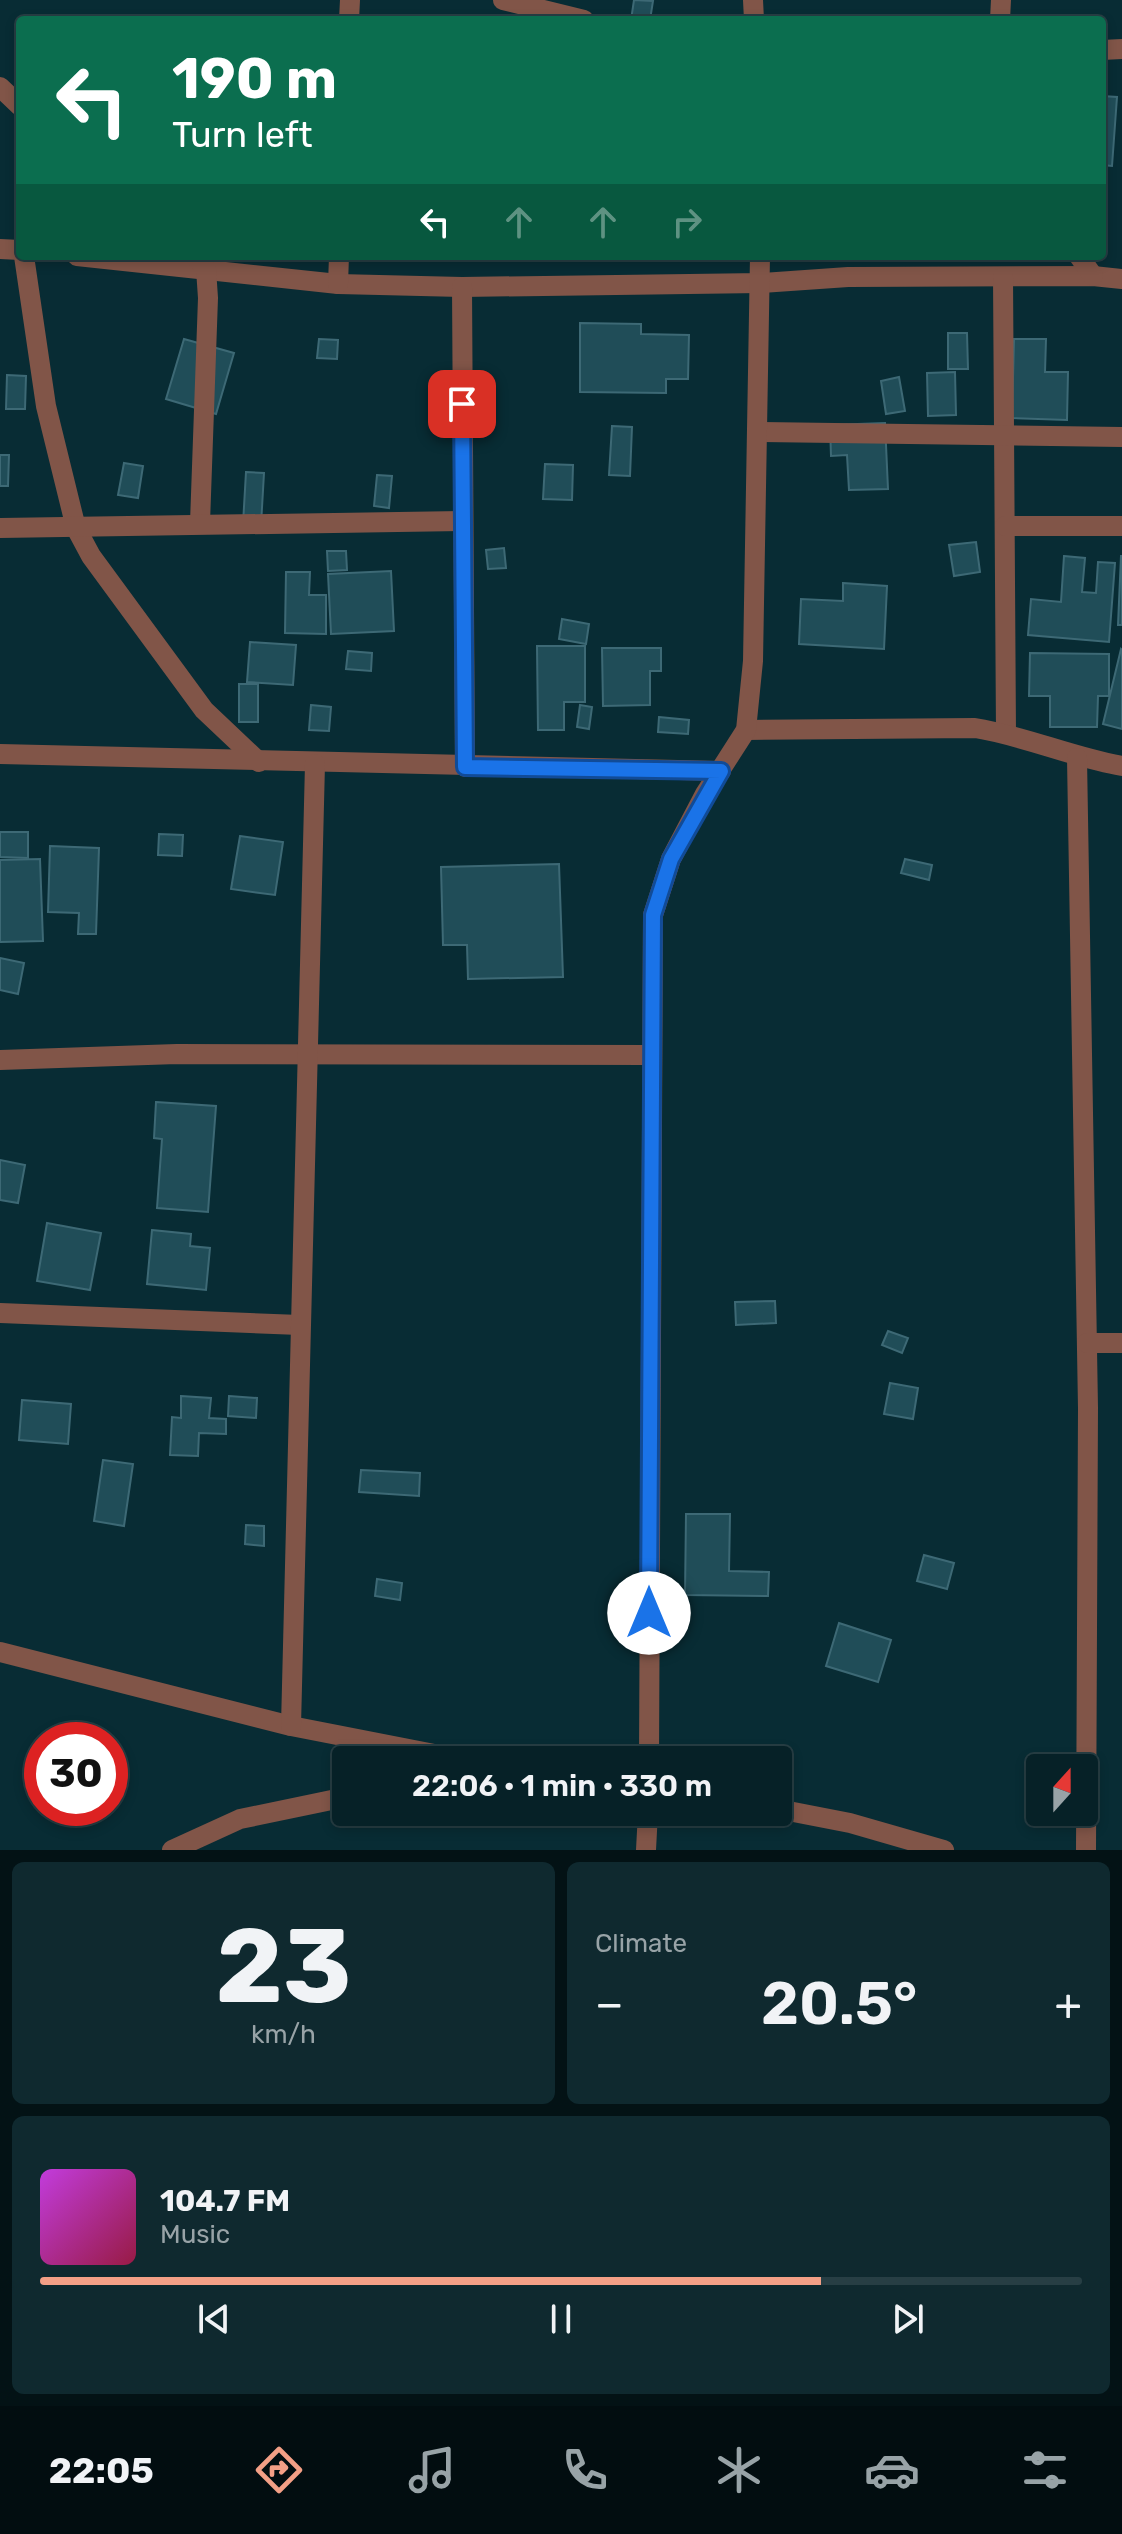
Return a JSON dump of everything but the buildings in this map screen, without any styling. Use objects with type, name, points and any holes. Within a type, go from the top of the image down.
[{"type":"street","points":[[503,0],[568,16]]},
{"type":"street","points":[[0,87],[16,102]]},
{"type":"street","points":[[25,260],[46,406],[76,528],[91,556],[204,710],[259,762]]},
{"type":"street","points":[[147,260],[200,263],[338,284],[462,287],[761,283],[848,277],[1093,276],[1122,279]]},
{"type":"street","points":[[338,284],[339,260]]},
{"type":"street","points":[[649,1746],[653,915],[671,859],[746,730],[753,661],[760,260]]},
{"type":"street","points":[[1082,260],[1093,276]]},
{"type":"street","points":[[200,263],[208,298],[200,523]]},
{"type":"street","points":[[1003,277],[1006,733]]},
{"type":"street","points":[[462,287],[465,767]]},
{"type":"street","points":[[757,432],[1122,437]]},
{"type":"street","points":[[0,528],[462,521]]},
{"type":"street","points":[[1005,526],[1122,526]]},
{"type":"street","points":[[746,730],[975,728],[1006,733],[1077,758],[1122,766]]},
{"type":"street","points":[[0,754],[315,764],[721,771]]},
{"type":"street","points":[[1077,758],[1087,1343],[1086,1850]]},
{"type":"street","points":[[291,1726],[315,764]]},
{"type":"street","points":[[0,1060],[177,1054],[651,1055]]},
{"type":"street","points":[[0,1313],[300,1325]]},
{"type":"street","points":[[1087,1343],[1122,1343]]},
{"type":"street","points":[[0,1652],[291,1726],[393,1746]]},
{"type":"street","points":[[172,1850],[240,1819],[332,1800]]},
{"type":"street","points":[[792,1812],[850,1823],[944,1850]]},
{"type":"street","points":[[646,1850],[647,1826]]},
{"type":"route","points":[[462,404],[465,767],[721,771],[705,794],[671,859],[653,915],[649,1613]]}]
